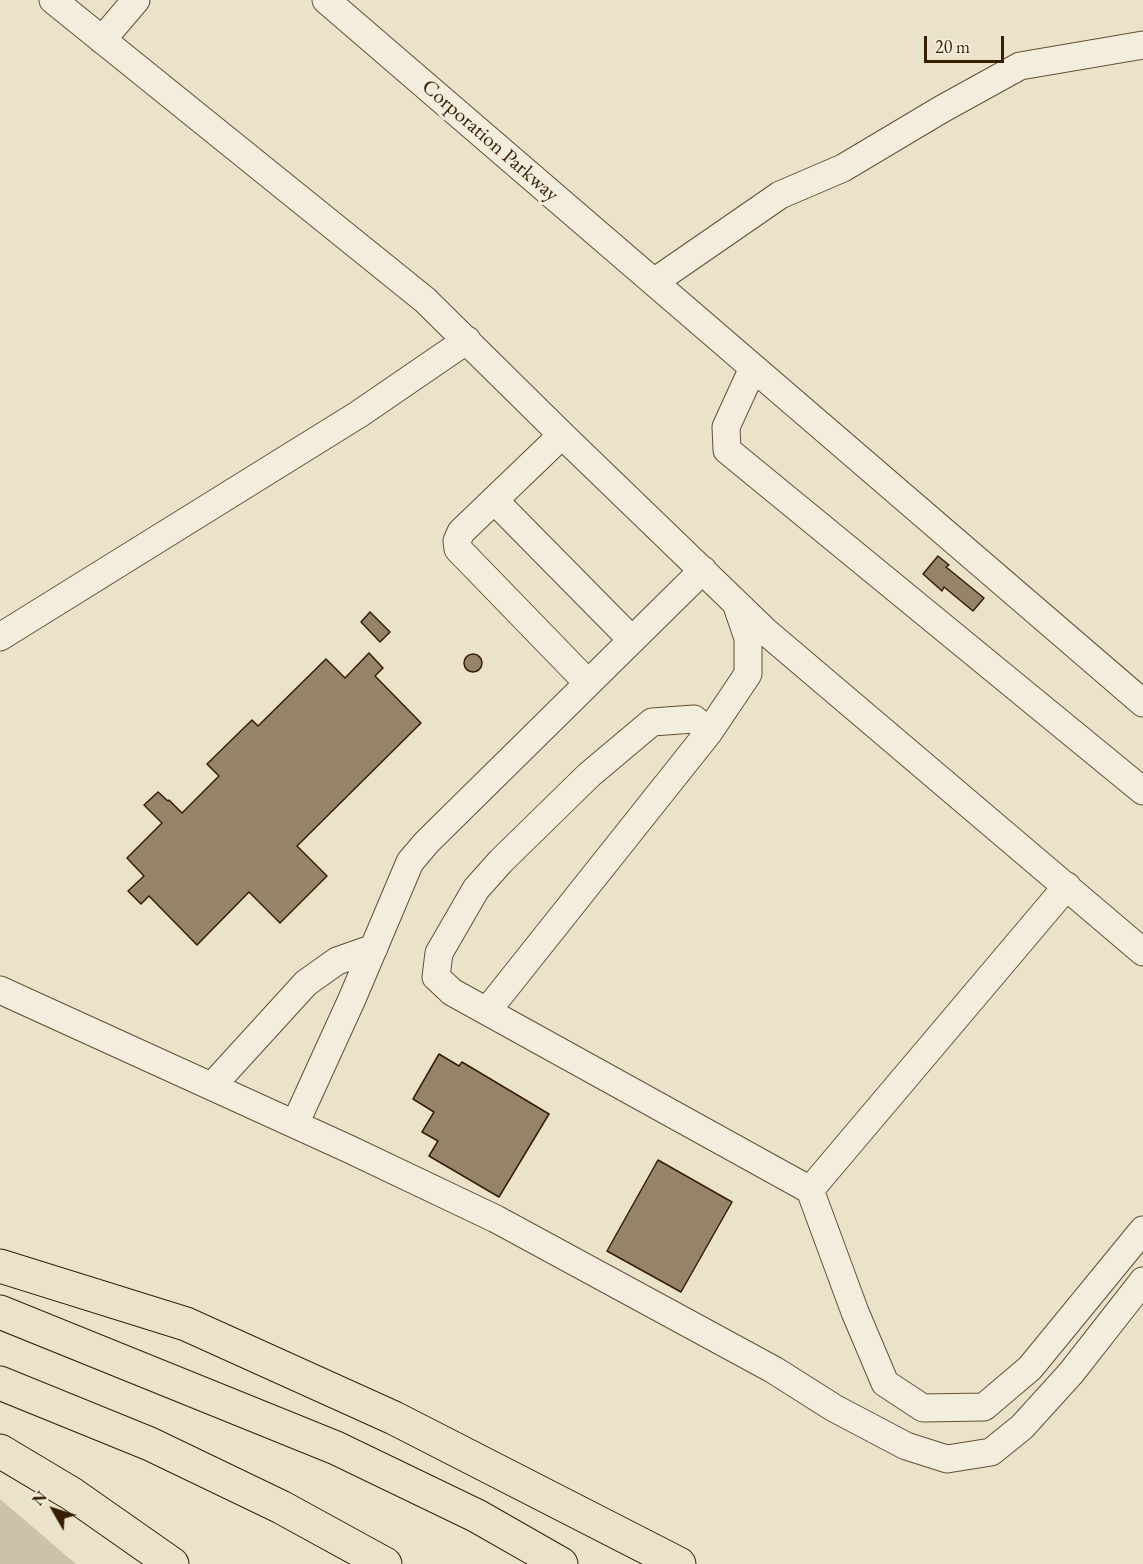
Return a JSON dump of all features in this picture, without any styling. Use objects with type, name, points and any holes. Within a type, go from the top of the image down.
[{"type":"highway","points":[[0,1266],[186,1324],[394,1418],[680,1564]]},
{"type":"highway","points":[[0,1312],[336,1448],[477,1516],[561,1564]]},
{"type":"highway","points":[[0,1383],[150,1444],[281,1507],[385,1564]]},
{"type":"highway","points":[[0,1451],[72,1494],[172,1564]]},
{"type":"street","points":[[53,0],[426,300],[765,631],[1143,952]]},
{"type":"street","points":[[102,40],[136,0]]},
{"type":"street","name":"Corporation Parkway","points":[[326,0],[1143,704]]},
{"type":"street","points":[[654,282],[780,195],[843,168],[1020,66],[1143,45]]},
{"type":"street","points":[[0,637],[359,414],[467,340]]},
{"type":"street","points":[[753,368],[726,427],[727,450],[1143,791]]},
{"type":"street","points":[[562,435],[461,532],[457,541],[458,549],[587,682]]},
{"type":"street","points":[[494,500],[632,640]]},
{"type":"street","points":[[295,1124],[410,862],[427,842],[587,682],[703,570]]},
{"type":"street","points":[[487,1011],[709,732],[748,674],[748,638],[736,603]]},
{"type":"street","points":[[709,732],[694,719],[652,722],[589,775],[501,861],[476,889],[439,953],[436,977],[452,992],[810,1190],[855,1312],[885,1383],[923,1408],[984,1407],[1030,1368],[1143,1230]]},
{"type":"street","points":[[810,1190],[1067,886]]},
{"type":"street","points":[[212,1086],[306,982],[337,961],[374,948]]},
{"type":"street","points":[[0,990],[295,1124],[496,1219],[774,1370],[834,1408],[906,1446],[947,1459],[991,1452],[1023,1427],[1071,1373],[1143,1281]]},
{"type":"shaded area","points":[[0,1499],[76,1564],[0,1564]]},
{"type":"building","points":[[938,556],[949,565],[946,567],[984,598],[973,611],[944,587],[942,591],[923,574]]},
{"type":"building","points":[[370,612],[390,632],[380,642],[361,622]]},
{"type":"building","points":[[369,653],[383,668],[375,676],[421,723],[297,846],[327,876],[280,923],[249,892],[197,945],[149,896],[141,904],[128,891],[144,876],[127,858],[162,823],[144,805],[158,792],[182,813],[219,776],[207,764],[252,720],[258,726],[326,659],[345,678]]},
{"type":"building","points":[[473,654],[479,657],[482,663],[479,669],[473,672],[467,669],[464,663],[467,657]]},
{"type":"building","points":[[439,1054],[459,1066],[462,1062],[549,1114],[499,1197],[429,1156],[438,1141],[422,1132],[434,1112],[413,1099]]},
{"type":"building","points":[[658,1160],[732,1202],[681,1292],[607,1251]]}]
